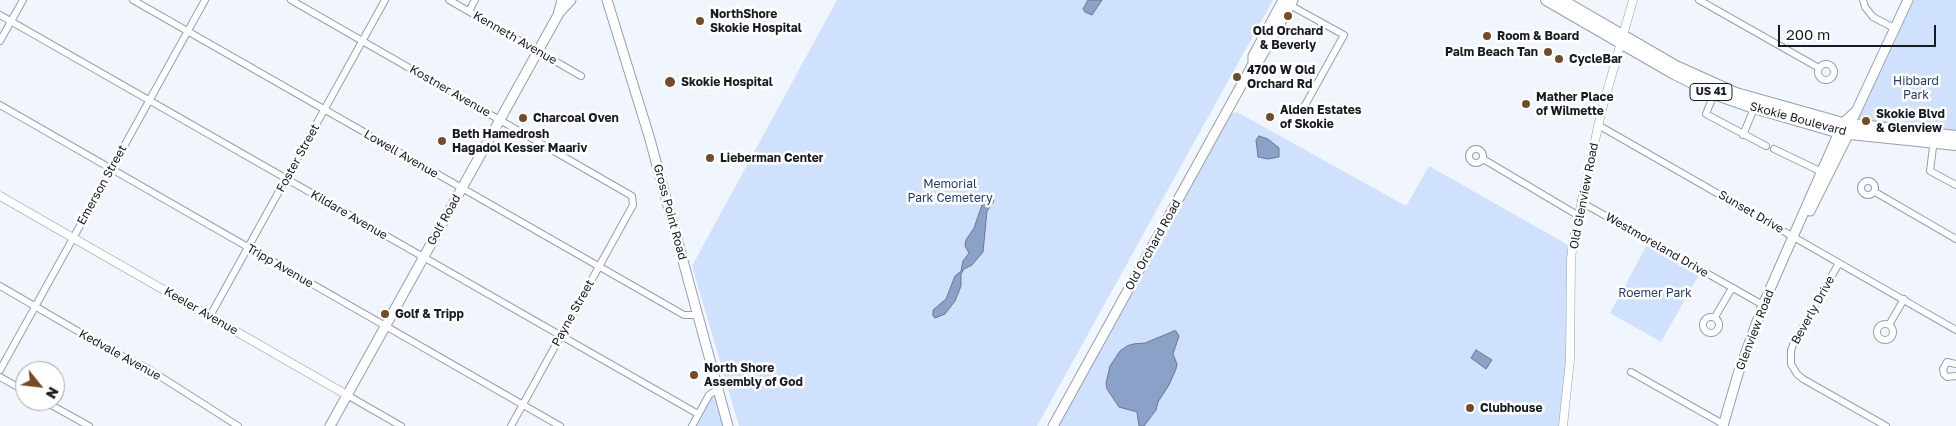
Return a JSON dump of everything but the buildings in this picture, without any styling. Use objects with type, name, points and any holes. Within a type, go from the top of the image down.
[{"type":"main road","name":"Golf Road","points":[[558,15],[562,0]]},
{"type":"main road","name":"Golf Road","points":[[330,426],[558,15],[571,0]]},
{"type":"main road","name":"Gross Point Road","points":[[607,0],[649,136],[728,426]]},
{"type":"main road","name":"Skokie Boulevard","points":[[1546,0],[1621,39],[1736,93],[1755,104]]},
{"type":"main road","name":"Skokie Boulevard","points":[[1562,0],[1674,74],[1714,94],[1846,129],[1934,139],[1956,145]]},
{"type":"main road","name":"Glenview Road","points":[[1795,237],[1803,226],[1846,129],[1908,0]]},
{"type":"main road","name":"Old Orchard Road","points":[[1053,426],[1253,64],[1260,59],[1287,2]]},
{"type":"main road","name":"Glenview Road","points":[[1724,425],[1738,374],[1764,305],[1822,172],[1846,129]]},
{"type":"main road","name":"Skokie Boulevard","points":[[1934,139],[1956,136]]},
{"type":"street","points":[[0,42],[23,0]]},
{"type":"street","name":"Lowell Avenue","points":[[133,0],[684,315],[697,315]]},
{"type":"street","name":"Emerson Street","points":[[0,370],[205,0]]},
{"type":"street","name":"Kostner Avenue","points":[[291,0],[629,194],[633,199]]},
{"type":"street","name":"Foster Street","points":[[210,316],[385,0]]},
{"type":"street","name":"Kenneth Avenue","points":[[449,0],[581,76]]},
{"type":"street","points":[[469,11],[475,0]]},
{"type":"street","name":"Old Glenview Road","points":[[1563,426],[1570,360],[1572,259],[1578,216],[1598,125],[1633,0]]},
{"type":"street","points":[[1700,0],[1819,68]]},
{"type":"street","points":[[1863,0],[1873,17],[1894,28]]},
{"type":"street","points":[[1287,2],[1344,36],[1304,107]]},
{"type":"street","name":"Kildare Avenue","points":[[0,15],[698,414]]},
{"type":"street","points":[[1714,94],[1706,114],[1766,146]]},
{"type":"street","points":[[1743,135],[1755,104]]},
{"type":"street","name":"Tripp Avenue","points":[[0,105],[560,426]]},
{"type":"street","name":"Sunset Drive","points":[[1598,125],[1956,330]]},
{"type":"street","points":[[1934,139],[1930,171],[1956,185]]},
{"type":"street","points":[[1774,149],[1822,172]]},
{"type":"street","points":[[1483,159],[1578,216]]},
{"type":"street","points":[[1875,192],[1956,239]]},
{"type":"street","name":"Keeler Avenue","points":[[0,196],[402,426]]},
{"type":"street","name":"Payne Street","points":[[511,426],[633,205],[633,199]]},
{"type":"street","name":"Westmoreland Drive","points":[[1581,202],[1764,305]]},
{"type":"street","name":"Beverly Drive","points":[[1839,263],[1794,342],[1791,350],[1791,364],[1797,374],[1803,379],[1886,426]]},
{"type":"street","name":"Kedvale Avenue","points":[[0,286],[112,351],[154,373],[238,426]]},
{"type":"street","points":[[1715,317],[1732,288]]},
{"type":"street","points":[[1889,325],[1904,299]]},
{"type":"street","points":[[1956,362],[1947,362],[1943,371],[1948,377],[1956,376]]},
{"type":"street","points":[[1631,372],[1724,425]]},
{"type":"street","points":[[0,377],[15,385]]},
{"type":"street","points":[[692,426],[709,395],[718,389]]},
{"type":"street","points":[[62,411],[89,426]]},
{"type":"green space","name":"Memorial Park Cemetery","points":[[837,0],[1273,0],[1037,426],[739,426],[692,266]]},
{"type":"green space","name":"Hibbard Park","points":[[1914,0],[1956,0],[1956,132],[1859,120],[1859,116]]},
{"type":"green space","points":[[1237,112],[1406,206],[1429,166],[1570,246],[1566,371],[1560,426],[1058,426],[1232,113]]},
{"type":"green space","name":"Roemer Park","points":[[1648,243],[1700,273],[1661,342],[1610,313]]},
{"type":"green space","points":[[714,395],[725,426],[695,426],[711,396]]},
{"type":"shaded area","points":[[1088,0],[1102,0],[1092,15],[1083,9]]},
{"type":"shaded area","points":[[1259,136],[1268,139],[1279,148],[1279,157],[1268,159],[1258,157],[1256,140]]},
{"type":"shaded area","points":[[987,198],[991,198],[994,201],[987,211],[983,252],[961,274],[961,286],[955,301],[945,314],[935,318],[933,310],[946,299],[955,276],[961,271],[963,261],[969,253],[965,246],[966,240],[974,228],[982,205]]},
{"type":"shaded area","points":[[1174,331],[1179,336],[1173,354],[1177,364],[1176,369],[1169,385],[1158,402],[1156,410],[1144,426],[1139,426],[1137,412],[1119,407],[1107,389],[1106,383],[1110,366],[1120,351],[1127,346],[1145,343]]},
{"type":"shaded area","points":[[1476,350],[1492,360],[1486,369],[1471,358]]},
{"type":"place","name":"Old Orchard & Beverly","points":[[1288,16]]},
{"type":"place","name":"NorthShore Skokie Hospital","points":[[700,21]]},
{"type":"place","name":"Room & Board","points":[[1487,36]]},
{"type":"place","name":"Palm Beach Tan","points":[[1548,52]]},
{"type":"place","name":"CycleBar","points":[[1559,59]]},
{"type":"place","name":"4700 W Old Orchard Rd","points":[[1237,77]]},
{"type":"place","name":"Skokie Hospital","points":[[670,82]]},
{"type":"place","name":"Mather Place of Wilmette","points":[[1526,104]]},
{"type":"place","name":"Alden Estates of Skokie","points":[[1270,117]]},
{"type":"place","name":"Charcoal Oven","points":[[523,118]]},
{"type":"place","name":"Skokie Blvd & Glenview","points":[[1866,121]]},
{"type":"place","name":"Beth Hamedrosh Hagadol Kesser Maariv","points":[[442,141]]},
{"type":"place","name":"Lieberman Center","points":[[710,158]]},
{"type":"place","name":"Golf & Tripp","points":[[385,314]]},
{"type":"place","name":"North Shore Assembly of God","points":[[694,375]]},
{"type":"place","name":"Clubhouse","points":[[1470,408]]}]
